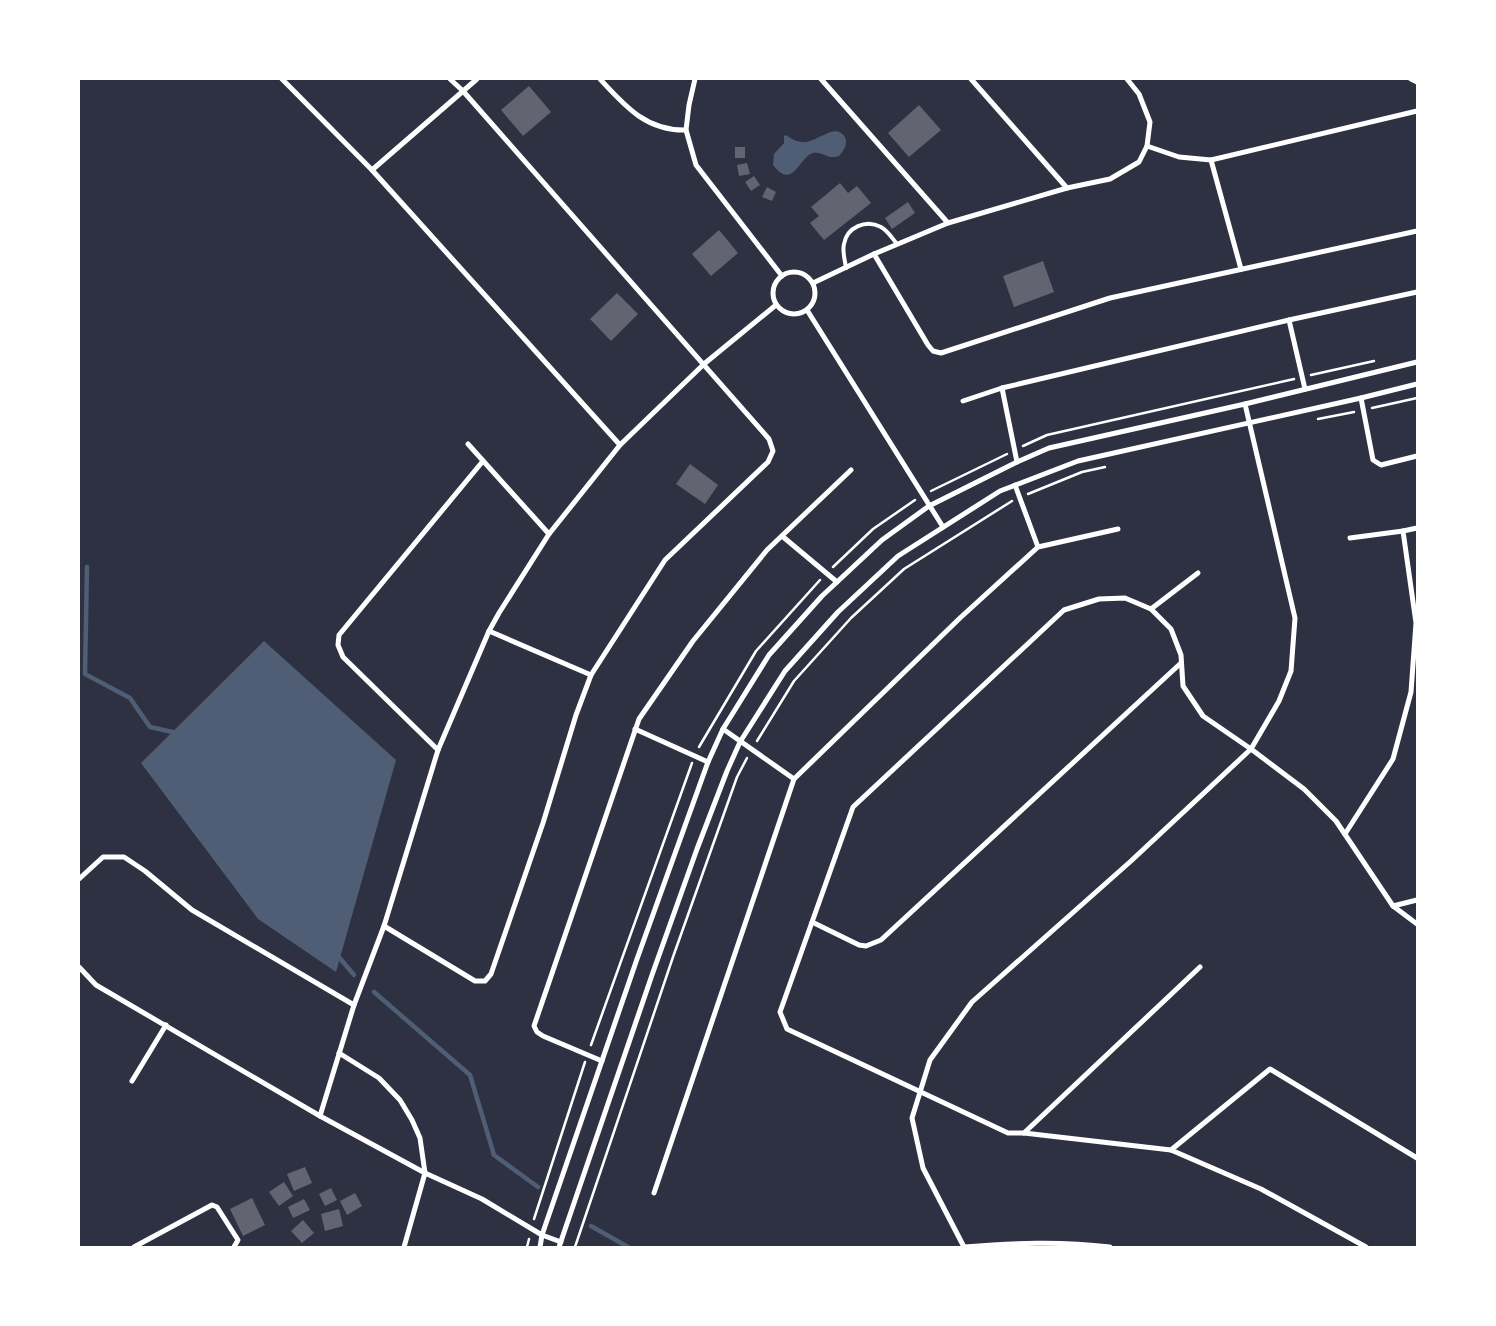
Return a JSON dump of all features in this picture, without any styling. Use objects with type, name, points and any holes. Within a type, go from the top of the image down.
[{"type":"street","points":[[282,79],[372,170],[620,445]]},
{"type":"street","points":[[384,926],[475,982],[485,981],[491,974],[543,823],[576,715],[591,675],[665,560],[768,462],[773,451],[770,439],[463,91],[450,79]]},
{"type":"street","points":[[372,170],[477,79]]},
{"type":"street","points":[[600,79],[614,94],[648,122],[673,130],[686,130]]},
{"type":"street","points":[[695,79],[686,130],[696,165],[782,276]]},
{"type":"street","points":[[821,79],[948,223]]},
{"type":"street","points":[[971,79],[1067,188]]},
{"type":"street","points":[[812,283],[874,254],[948,223],[1067,188],[1110,179],[1139,162],[1147,146],[1150,122],[1139,94],[1127,79]]},
{"type":"street","points":[[1411,79],[1417,82]]},
{"type":"street","points":[[1147,146],[1179,157],[1211,160],[1417,111]]},
{"type":"street","points":[[1211,160],[1241,269]]},
{"type":"street","points":[[874,254],[928,345],[933,350],[941,353],[1110,298],[1417,232]]},
{"type":"street","points":[[793,272],[805,275],[812,283],[815,293],[813,303],[806,310],[796,314],[785,313],[776,305],[773,295],[775,284],[782,276],[793,272]]},
{"type":"street","points":[[963,401],[1002,388],[1417,292]]},
{"type":"street","points":[[320,1116],[354,1005],[384,926],[438,750],[489,631],[499,613],[549,534],[620,445],[704,364],[776,305]]},
{"type":"street","points":[[806,310],[943,527]]},
{"type":"street","points":[[1290,320],[1305,389]]},
{"type":"street","points":[[540,1247],[542,1235],[602,1061],[681,833],[708,762],[723,729],[769,655],[822,596],[882,540],[929,506],[1049,448],[1245,404],[1417,362]]},
{"type":"street","points":[[79,967],[96,985],[320,1116],[425,1173],[482,1199],[560,1245],[694,858],[727,771],[740,742],[785,671],[838,612],[898,556],[1000,491],[1015,485],[1078,461],[1417,384]]},
{"type":"street","points":[[1002,388],[1017,462]]},
{"type":"street","points":[[1361,398],[1373,460],[1381,464],[1417,456]]},
{"type":"street","points":[[1110,1247],[1058,1242],[964,1247],[923,1168],[912,1118],[930,1060],[972,1002],[1145,848],[1252,749],[1279,701],[1291,671],[1295,618],[1245,404]]},
{"type":"street","points":[[468,444],[549,534]]},
{"type":"street","points":[[438,750],[343,657],[338,645],[340,635],[483,461]]},
{"type":"street","points":[[602,1061],[543,1036],[537,1032],[534,1026],[639,719],[693,641],[767,550],[851,470]]},
{"type":"street","points":[[1015,485],[1038,547]]},
{"type":"street","points":[[654,1193],[794,778],[960,618],[1038,547],[1118,528]]},
{"type":"street","points":[[1350,538],[1417,528]]},
{"type":"street","points":[[1346,834],[1394,759],[1411,692],[1416,654],[1416,623],[1403,531]]},
{"type":"street","points":[[782,536],[837,582]]},
{"type":"street","points":[[1151,609],[1198,573]]},
{"type":"street","points":[[1366,1247],[1261,1188],[1170,1150],[1008,1132],[787,1029],[780,1012],[852,807],[1064,610],[1099,599],[1125,598],[1151,609],[1171,629],[1181,655],[1183,686],[1203,716],[1252,749],[1304,789],[1336,821],[1346,834],[1393,906],[1417,924]]},
{"type":"street","points":[[489,631],[591,675]]},
{"type":"street","points":[[812,922],[860,945],[866,946],[881,940],[1181,663]]},
{"type":"street","points":[[636,729],[708,762]]},
{"type":"street","points":[[723,729],[794,778]]},
{"type":"street","points":[[79,879],[103,857],[124,857],[146,871],[192,910],[354,1005]]},
{"type":"street","points":[[1393,906],[1417,900]]},
{"type":"street","points":[[1024,1133],[1200,967]]},
{"type":"street","points":[[132,1081],[166,1025]]},
{"type":"street","points":[[339,1053],[379,1078],[400,1100],[420,1138],[425,1173],[404,1247]]},
{"type":"street","points":[[1170,1150],[1270,1069],[1417,1158]]},
{"type":"street","points":[[134,1247],[212,1205],[217,1207],[238,1240],[234,1247]]},
{"type":"lane","points":[[846,268],[843,245],[850,231],[859,226],[868,223],[880,227],[897,244]]},
{"type":"path","points":[[527,1247],[531,1228],[587,1055],[694,756],[756,651],[826,573],[873,529],[922,495],[1047,435],[1379,360]]},
{"type":"path","points":[[1317,419],[1417,398]]},
{"type":"path","points":[[575,1247],[737,777],[751,750],[794,681],[851,618],[904,569],[1019,497],[1082,472],[1110,466]]},
{"type":"water","points":[[836,131],[844,135],[846,142],[839,156],[831,157],[820,153],[813,153],[791,174],[786,175],[773,165],[774,154],[784,143],[784,136],[786,135],[797,141],[807,142]]},
{"type":"water","points":[[264,641],[396,760],[336,972],[258,919],[141,763]]},
{"type":"building","points":[[529,86],[551,112],[523,136],[501,110]]},
{"type":"building","points":[[919,105],[941,130],[909,157],[888,133]]},
{"type":"building","points":[[735,147],[745,147],[745,158],[735,158]]},
{"type":"building","points":[[747,163],[750,174],[739,176],[737,165]]},
{"type":"building","points":[[754,176],[760,185],[751,191],[745,182]]},
{"type":"building","points":[[840,183],[848,193],[857,186],[871,203],[824,240],[810,223],[819,216],[811,207]]},
{"type":"building","points":[[767,187],[776,192],[772,201],[762,197]]},
{"type":"building","points":[[908,202],[915,213],[892,229],[885,218]]},
{"type":"building","points":[[719,230],[738,253],[711,276],[692,254]]},
{"type":"building","points":[[1043,261],[1054,292],[1014,307],[1003,276]]},
{"type":"building","points":[[617,293],[638,314],[611,341],[590,319]]},
{"type":"building","points":[[690,464],[718,485],[705,504],[676,484]]},
{"type":"building","points":[[305,1167],[312,1183],[294,1191],[287,1174]]},
{"type":"building","points":[[284,1182],[293,1196],[279,1206],[269,1192]]},
{"type":"building","points":[[331,1188],[337,1200],[325,1206],[319,1194]]},
{"type":"building","points":[[355,1193],[362,1206],[347,1215],[340,1201]]},
{"type":"building","points":[[252,1198],[265,1225],[243,1236],[230,1209]]},
{"type":"building","points":[[304,1199],[310,1210],[293,1218],[288,1207]]},
{"type":"building","points":[[339,1209],[343,1226],[325,1231],[321,1214]]},
{"type":"building","points":[[303,1220],[314,1233],[302,1243],[291,1231]]},
{"type":"waterway","points":[[87,567],[85,674],[130,698],[150,727],[177,733]]},
{"type":"waterway","points":[[338,956],[354,975]]},
{"type":"waterway","points":[[374,992],[470,1075],[494,1155],[538,1187]]},
{"type":"waterway","points":[[591,1226],[628,1247]]}]
